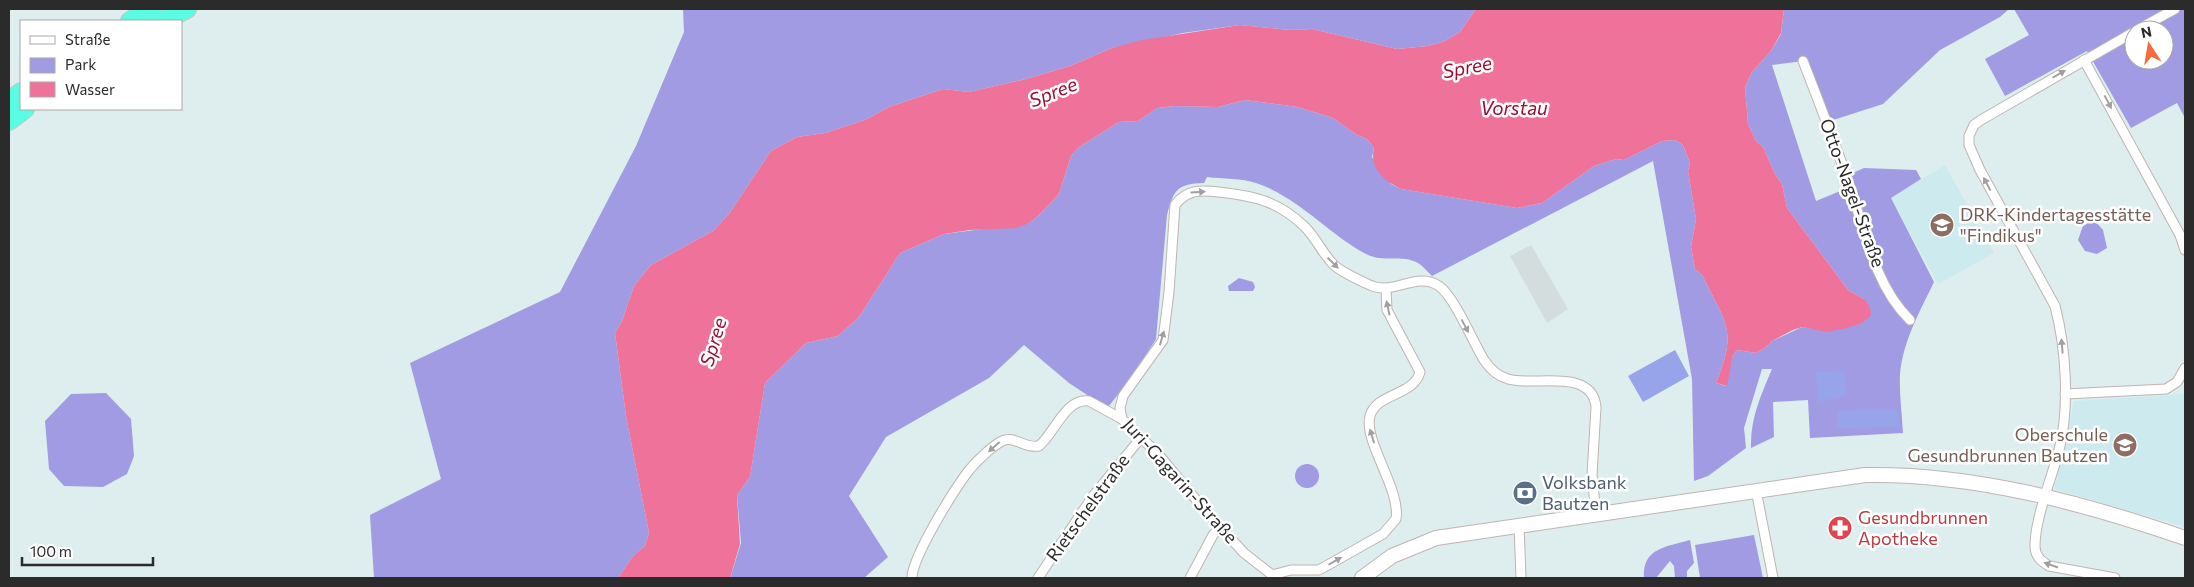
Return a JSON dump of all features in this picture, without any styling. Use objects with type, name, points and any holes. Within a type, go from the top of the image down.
[{"type":"highway","points":[[132,20],[152,9]]},
{"type":"highway","points":[[165,20],[187,9]]},
{"type":"highway","points":[[9,100],[20,93]]},
{"type":"highway","points":[[9,121],[24,110]]},
{"type":"street","points":[[2155,20],[2175,9]]},
{"type":"street","points":[[2115,578],[2049,566],[2037,556],[2036,536],[2060,446],[2065,394],[2061,327],[2055,306],[1980,170],[1969,145],[1969,136],[1974,125],[1981,120],[2124,37]]},
{"type":"street","points":[[2084,60],[2180,235],[2185,250]]},
{"type":"street","name":"Otto-Nagel-Straße","points":[[1803,61],[1827,122],[1868,244],[1896,306],[1910,320]]},
{"type":"street","name":"Juri-Gagarin-Straße","points":[[1274,577],[1244,553],[1220,528],[1159,455],[1140,439],[1122,419],[1121,402],[1163,340],[1169,292],[1175,205],[1182,196],[1190,192],[1202,191],[1253,196],[1269,202],[1304,227],[1336,267],[1374,286],[1386,288]]},
{"type":"street","points":[[1274,577],[1290,570],[1319,570],[1382,534],[1396,519],[1396,502],[1378,455],[1370,427],[1370,415],[1379,404],[1412,386],[1418,379],[1420,372],[1386,310],[1386,288],[1424,280],[1438,285],[1452,301],[1490,369],[1503,377],[1520,381],[1571,382],[1582,385],[1590,390],[1594,396],[1596,412],[1592,475],[1596,514]]},
{"type":"street","points":[[2065,394],[2166,390],[2177,382],[2185,368]]},
{"type":"street","points":[[912,578],[916,560],[970,469],[1005,440],[1012,439],[1032,447],[1039,446],[1071,407],[1083,400],[1090,400],[1122,419]]},
{"type":"street","name":"Rietschelstraße","points":[[1038,578],[1093,496],[1140,439]]},
{"type":"street","points":[[1362,578],[1386,560],[1424,542],[1472,531],[1865,474],[1952,478],[2046,498],[2185,538]]},
{"type":"street","points":[[1756,490],[1773,578]]},
{"type":"street","points":[[1520,525],[1521,578]]},
{"type":"street","points":[[1190,578],[1213,535],[1220,528]]},
{"type":"shaded area","name":"DRK-Kindertagesstätte \"Findikus\"","points":[[1945,165],[1994,253],[1938,284],[1891,198]]},
{"type":"shaded area","points":[[1531,245],[1568,309],[1547,323],[1510,256]]},
{"type":"shaded area","points":[[1675,350],[1689,376],[1643,402],[1628,376]]},
{"type":"shaded area","points":[[1844,371],[1846,395],[1818,402],[1816,372]]},
{"type":"shaded area","name":"Oberschule Gesundbrunnen Bautzen","points":[[2185,394],[2185,527],[2054,489],[2074,401]]},
{"type":"shaded area","points":[[1899,410],[1899,427],[1837,428],[1837,411]]},
{"type":"green space","points":[[683,9],[1476,9],[1460,32],[1445,41],[1428,46],[1397,49],[1312,29],[1290,30],[1240,25],[1183,33],[1112,48],[1070,66],[1026,79],[969,92],[943,89],[889,107],[865,120],[825,133],[797,137],[771,151],[729,214],[713,231],[651,265],[634,286],[622,321],[615,333],[626,416],[649,533],[645,546],[633,556],[618,578],[374,578],[370,515],[441,479],[410,363],[560,292],[636,146],[684,32]]},
{"type":"green space","points":[[1784,9],[2009,9],[2000,17],[1940,50],[1883,104],[1827,122],[1803,61],[1772,65],[1816,201],[1850,187],[1846,176],[1864,168],[1916,170],[1921,179],[1891,198],[1934,282],[1913,326],[1902,362],[1900,389],[1903,433],[1810,438],[1808,400],[1773,402],[1774,437],[1751,448],[1754,417],[1772,369],[1762,369],[1744,428],[1746,448],[1708,476],[1694,481],[1692,379],[1653,161],[1432,276],[1420,264],[1412,260],[1379,258],[1366,254],[1272,189],[1245,180],[1207,177],[1204,183],[1182,187],[1172,199],[1167,215],[1156,339],[1107,408],[1069,383],[1024,345],[989,378],[886,437],[849,496],[888,557],[864,578],[730,578],[741,543],[737,495],[750,477],[765,383],[806,343],[838,336],[859,317],[900,253],[944,234],[1029,223],[1059,194],[1071,156],[1079,147],[1119,122],[1138,121],[1157,108],[1175,106],[1218,107],[1245,100],[1298,107],[1333,118],[1357,135],[1367,139],[1374,148],[1372,157],[1391,184],[1401,189],[1517,208],[1542,203],[1594,166],[1616,159],[1624,160],[1662,141],[1675,140],[1683,145],[1690,163],[1688,171],[1696,219],[1691,247],[1695,269],[1702,275],[1723,316],[1726,327],[1728,338],[1726,350],[1716,383],[1726,386],[1733,355],[1737,350],[1756,353],[1772,341],[1802,327],[1827,331],[1864,299],[1848,290],[1787,208],[1782,184],[1775,174],[1763,147],[1756,141],[1748,124],[1745,87],[1752,72],[1771,51],[1781,34]]},
{"type":"green space","points":[[2014,9],[2185,9],[2185,118],[2177,103],[2131,128],[2087,51],[2005,96],[1985,59],[2029,35]]},
{"type":"green space","points":[[2094,220],[2103,230],[2107,248],[2097,254],[2085,251],[2078,240],[2083,226]]},
{"type":"green space","points":[[1239,278],[1253,282],[1255,287],[1253,291],[1229,291],[1228,286]]},
{"type":"green space","points":[[106,393],[131,419],[134,456],[127,474],[103,487],[64,486],[49,469],[45,421],[71,394]]},
{"type":"green space","points":[[1307,464],[1316,467],[1319,476],[1316,485],[1307,488],[1298,485],[1295,476],[1298,467]]},
{"type":"green space","points":[[1754,535],[1763,578],[1700,578],[1695,545]]},
{"type":"green space","points":[[1690,540],[1694,563],[1687,571],[1687,578],[1675,578],[1674,566],[1670,561],[1656,578],[1644,578],[1644,568],[1647,560],[1657,550]]},
{"type":"water","name":"Vorstau","points":[[1476,9],[1784,9],[1781,33],[1771,51],[1752,72],[1745,87],[1748,124],[1756,141],[1763,147],[1775,174],[1782,184],[1787,208],[1848,290],[1864,299],[1870,307],[1871,315],[1862,323],[1827,332],[1802,327],[1772,341],[1756,353],[1737,350],[1733,355],[1727,386],[1716,383],[1723,365],[1728,338],[1723,316],[1702,275],[1695,269],[1691,247],[1696,219],[1688,171],[1690,163],[1683,145],[1675,140],[1662,141],[1624,160],[1616,159],[1594,166],[1542,203],[1517,208],[1401,189],[1379,173],[1374,162],[1374,148],[1367,139],[1357,135],[1333,118],[1298,107],[1245,100],[1218,107],[1175,106],[1157,108],[1138,121],[1119,122],[1079,147],[1071,156],[1059,194],[1029,223],[1017,228],[970,230],[944,234],[900,253],[859,317],[838,336],[806,343],[765,383],[750,477],[737,495],[740,544],[730,578],[618,578],[633,556],[645,546],[649,533],[626,416],[615,333],[622,321],[634,286],[651,265],[713,231],[729,214],[771,151],[797,137],[825,133],[865,120],[889,107],[943,89],[969,92],[1026,79],[1070,66],[1112,48],[1142,40],[1240,25],[1290,30],[1312,29],[1397,49],[1428,46],[1445,41],[1460,32]]},
{"type":"place","name":"DRK-Kindertagesstätte \"Findikus\"","points":[[1942,225]]},
{"type":"place","name":"Oberschule Gesundbrunnen Bautzen","points":[[2125,445]]},
{"type":"place","name":"Volksbank Bautzen","points":[[1525,493]]},
{"type":"place","name":"Gesundbrunnen Apotheke","points":[[1840,528]]},
{"type":"water label","name":"Spree","points":[[1467,67]]},
{"type":"water label","name":"Spree","points":[[1053,92]]},
{"type":"water label","name":"Spree","points":[[713,342]]}]
